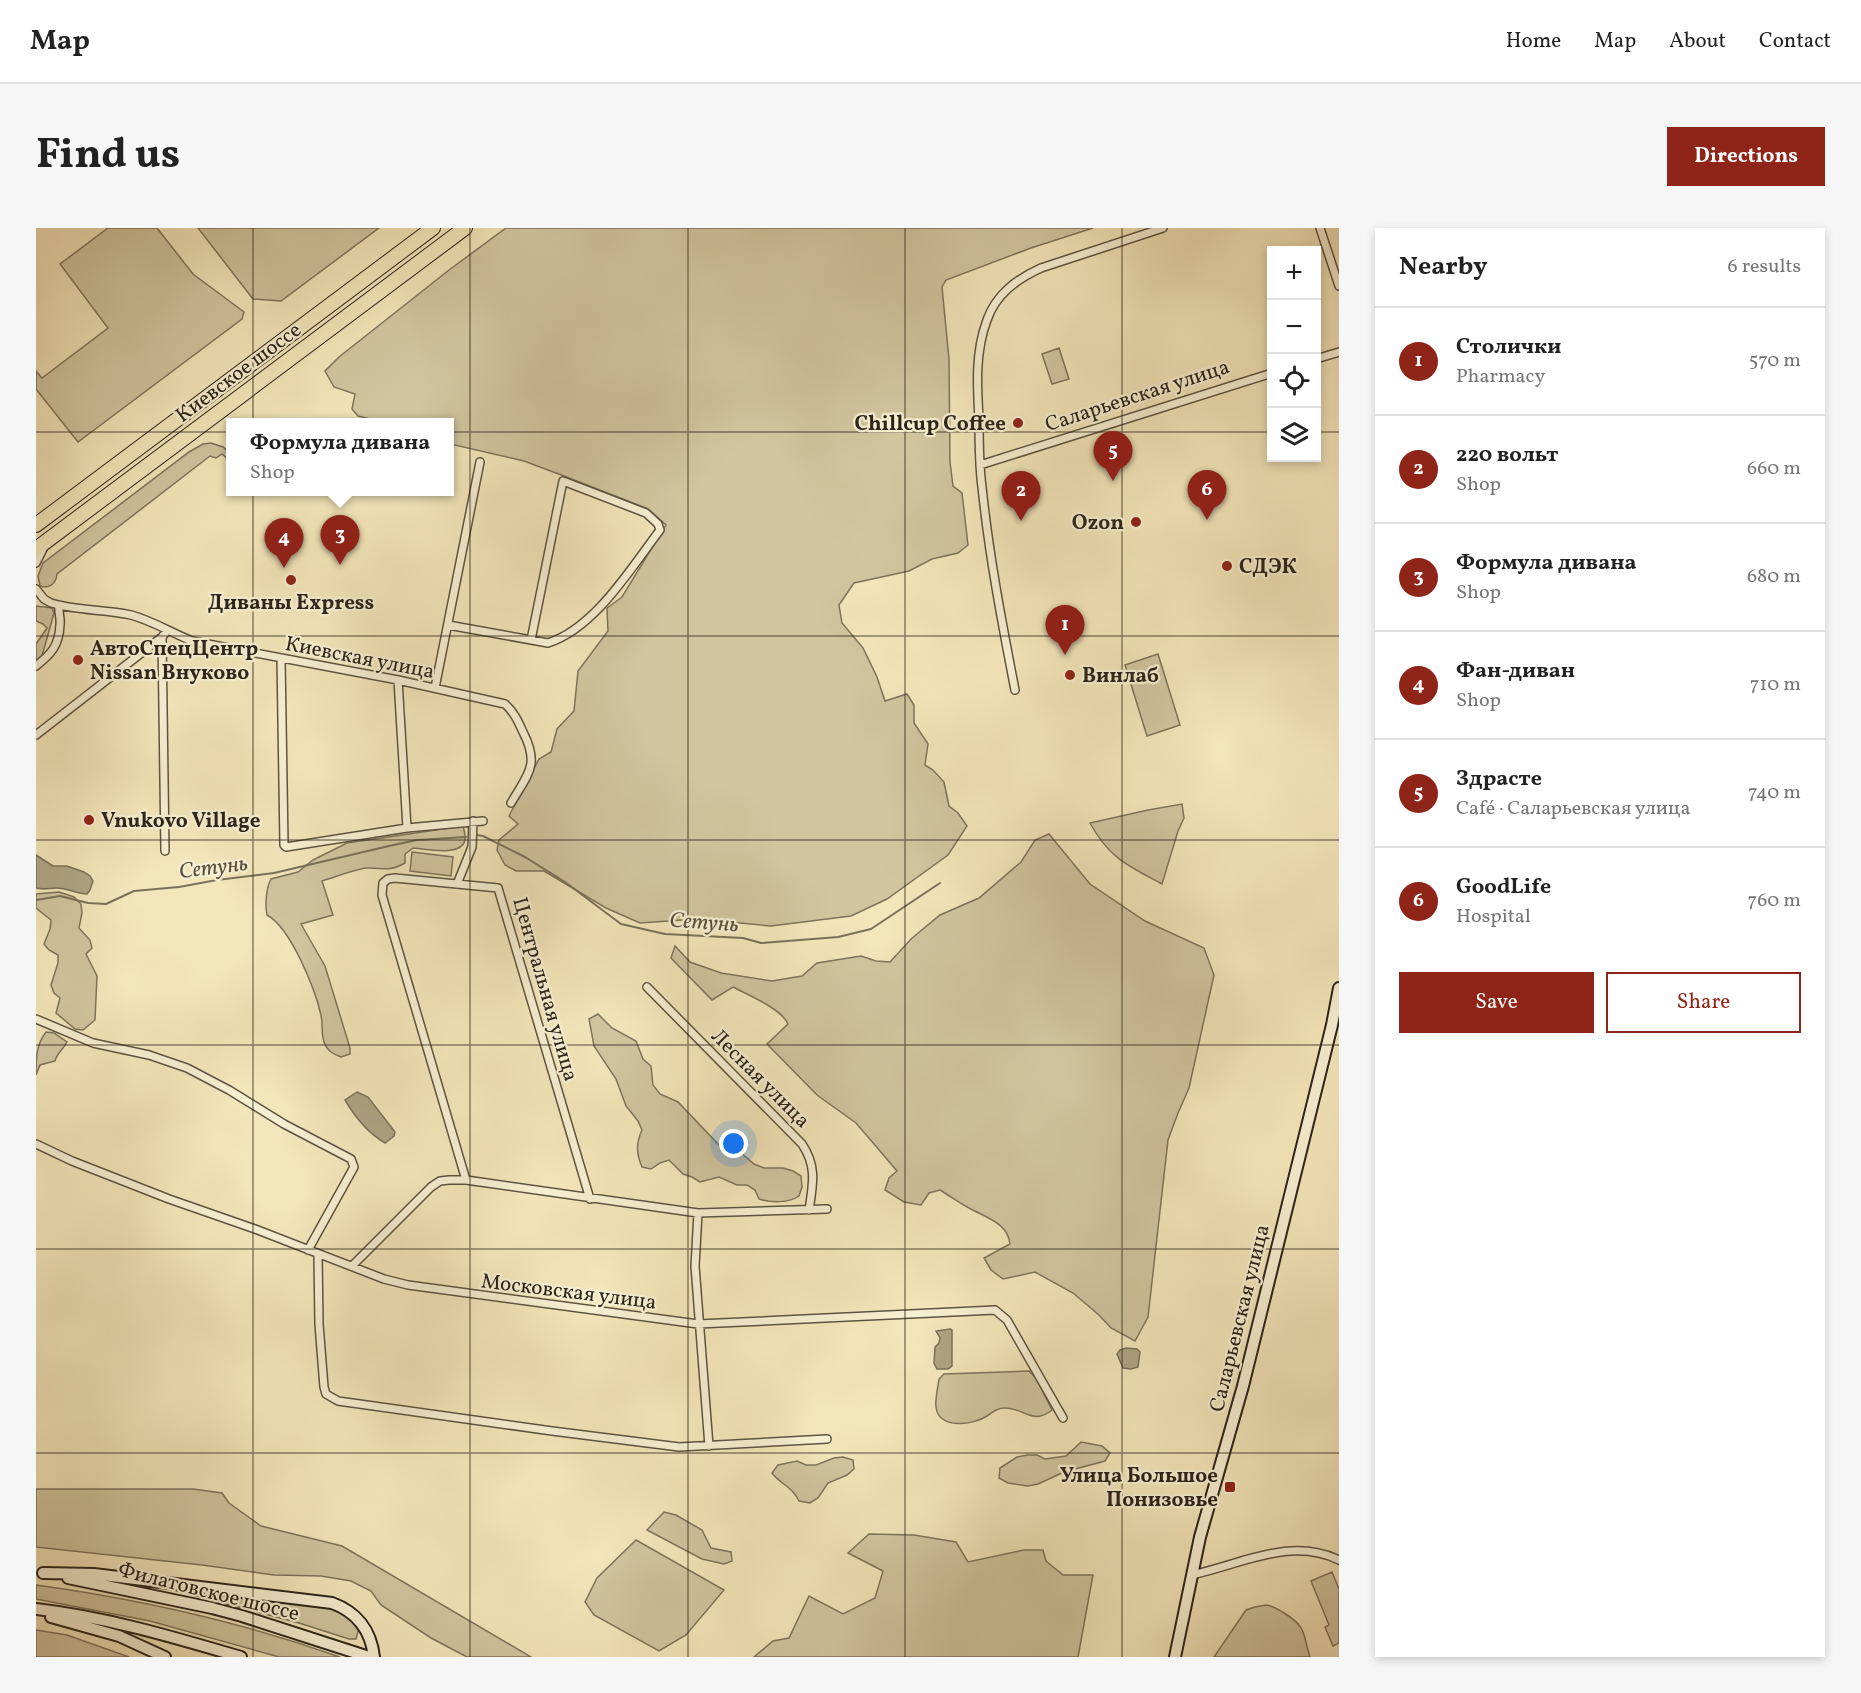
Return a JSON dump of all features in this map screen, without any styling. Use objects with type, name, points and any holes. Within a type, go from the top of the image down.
[{"type":"highway","name":"Киевское шоссе","points":[[36,525],[433,228]]},
{"type":"highway","name":"Киевское шоссе","points":[[36,549],[465,228]]},
{"type":"main road","name":"Саларьевская улица","points":[[1175,1657],[1200,1537],[1243,1386],[1339,988]]},
{"type":"main road","points":[[40,1573],[94,1574],[323,1601],[345,1609],[357,1617],[371,1639],[374,1657]]},
{"type":"main road","name":"Филатовское шоссе","points":[[40,1573],[212,1608],[275,1625],[369,1657]]},
{"type":"main road","points":[[36,1611],[119,1636],[165,1657]]},
{"type":"main road","points":[[36,1611],[86,1616],[127,1624],[241,1657]]},
{"type":"street","points":[[1016,690],[990,546],[980,465],[977,372],[979,344],[988,316],[1001,295],[1024,275],[1163,228]]},
{"type":"street","points":[[1320,228],[1339,286]]},
{"type":"street","points":[[1321,358],[1339,352]]},
{"type":"street","name":"Саларьевская улица","points":[[980,465],[1267,375]]},
{"type":"street","points":[[435,688],[480,462]]},
{"type":"street","points":[[448,625],[531,640],[548,643],[561,639],[581,626],[600,608],[660,530],[658,524],[646,513],[562,481],[531,640]]},
{"type":"street","points":[[36,563],[48,540]]},
{"type":"street","name":"Киевская улица","points":[[36,589],[44,599],[59,605],[132,616],[160,626],[164,634],[192,641],[398,680],[505,704],[512,710],[531,747],[532,756],[529,774],[511,803]]},
{"type":"street","points":[[36,666],[55,648],[60,626],[59,605]]},
{"type":"street","points":[[36,735],[164,634]]},
{"type":"street","points":[[164,634],[165,851]]},
{"type":"street","points":[[281,658],[284,845],[289,848],[407,828],[483,821]]},
{"type":"street","points":[[398,680],[407,828]]},
{"type":"street","points":[[457,884],[472,847],[473,821]]},
{"type":"street","name":"Центральная улица","points":[[466,1180],[382,895],[383,883],[388,879],[496,886],[500,890],[590,1199]]},
{"type":"street","name":"Лесная улица","points":[[647,987],[802,1144],[810,1155],[813,1185],[809,1210]]},
{"type":"street","points":[[36,1019],[93,1043],[149,1055],[187,1068],[229,1090],[275,1119],[351,1159],[354,1167],[308,1250]]},
{"type":"street","name":"Московская улица","points":[[36,1144],[72,1161],[384,1279],[408,1285],[698,1324],[995,1310],[1007,1320],[1063,1418]]},
{"type":"street","points":[[352,1266],[431,1187],[440,1181],[466,1180],[698,1213],[827,1209]]},
{"type":"street","points":[[698,1213],[695,1266],[709,1446]]},
{"type":"street","points":[[318,1254],[319,1324],[324,1387],[326,1394],[338,1401],[667,1445],[709,1446],[827,1439]]},
{"type":"street","points":[[1191,1575],[1273,1552],[1314,1551],[1328,1554],[1339,1560]]},
{"type":"shaded area","points":[[108,228],[157,228],[193,274],[244,312],[242,319],[78,442],[36,389],[36,371],[42,378],[108,328],[60,264]]},
{"type":"shaded area","points":[[198,228],[379,228],[281,301],[253,299]]},
{"type":"shaded area","points":[[506,228],[1093,228],[1031,248],[946,280],[942,287],[949,359],[950,462],[953,486],[962,493],[968,545],[958,553],[932,559],[909,571],[854,583],[839,605],[842,623],[863,648],[877,677],[885,701],[907,694],[914,705],[914,723],[928,744],[925,765],[944,782],[949,806],[958,813],[967,826],[948,855],[887,899],[851,916],[771,926],[697,919],[640,923],[606,908],[544,871],[516,871],[505,865],[497,850],[499,840],[518,824],[509,816],[539,759],[551,752],[557,729],[574,711],[578,671],[608,631],[607,608],[622,597],[666,525],[648,509],[564,476],[524,461],[454,445],[454,418],[366,418],[358,416],[352,409],[355,394],[334,387],[325,371],[339,357]]},
{"type":"shaded area","points":[[1059,348],[1069,379],[1052,384],[1042,354]]},
{"type":"shaded area","points":[[211,443],[223,447],[226,450],[226,458],[222,454],[216,458],[210,456],[57,574],[52,585],[40,586],[38,576],[43,563],[189,452],[203,444]]},
{"type":"shaded area","points":[[36,606],[52,608],[54,613],[42,656],[36,661],[36,644],[47,628],[36,621]]},
{"type":"shaded area","points":[[1158,654],[1180,725],[1147,736],[1125,665]]},
{"type":"shaded area","points":[[1182,804],[1184,818],[1162,884],[1120,860],[1104,845],[1090,823],[1148,810]]},
{"type":"shaded area","points":[[463,826],[465,840],[457,849],[443,851],[413,848],[405,854],[405,863],[399,866],[389,869],[366,868],[322,881],[333,915],[301,924],[325,966],[350,1048],[350,1054],[341,1057],[333,1053],[324,1042],[322,1018],[301,960],[285,932],[267,915],[266,897],[271,879],[298,872],[313,860],[347,843]]},
{"type":"shaded area","points":[[1049,834],[1090,884],[1145,921],[1204,948],[1214,975],[1189,1088],[1168,1140],[1148,1317],[1135,1341],[1111,1328],[1073,1293],[1035,1272],[1003,1279],[991,1270],[984,1258],[1010,1244],[1005,1231],[995,1222],[940,1190],[929,1193],[921,1205],[904,1202],[885,1190],[889,1178],[897,1171],[856,1123],[817,1095],[767,1044],[788,1024],[785,1018],[764,1003],[733,987],[712,1000],[671,958],[675,946],[690,962],[721,973],[772,981],[802,976],[817,963],[861,956],[876,961],[890,962],[911,939],[940,915],[979,898],[1021,862],[1035,840]]},
{"type":"shaded area","points":[[412,852],[453,857],[451,876],[410,871]]},
{"type":"shaded area","points":[[36,855],[53,866],[67,866],[84,872],[93,881],[90,890],[87,894],[61,888],[36,888]]},
{"type":"shaded area","points":[[59,892],[74,897],[81,904],[79,928],[90,940],[92,948],[86,954],[97,976],[95,1020],[83,1030],[75,1029],[56,1013],[60,998],[54,993],[51,985],[58,963],[58,955],[44,944],[51,920],[36,908],[36,894]]},
{"type":"shaded area","points":[[598,1014],[612,1028],[636,1041],[643,1059],[651,1066],[653,1085],[660,1094],[678,1102],[720,1146],[739,1151],[754,1164],[764,1168],[783,1168],[801,1176],[802,1187],[799,1196],[780,1202],[759,1199],[755,1190],[747,1185],[737,1185],[719,1177],[700,1182],[683,1174],[669,1160],[651,1169],[642,1167],[638,1148],[642,1130],[626,1106],[616,1079],[594,1046],[589,1019]]},
{"type":"shaded area","points":[[46,1032],[54,1033],[67,1042],[55,1061],[40,1065],[36,1075],[38,1047]]},
{"type":"shaded area","points":[[357,1092],[368,1097],[395,1132],[394,1136],[385,1143],[362,1124],[345,1100]]},
{"type":"shaded area","points":[[952,1330],[952,1366],[948,1369],[937,1369],[934,1363],[935,1347],[940,1338],[936,1331]]},
{"type":"shaded area","points":[[1126,1348],[1137,1349],[1140,1352],[1138,1367],[1123,1368],[1117,1354]]},
{"type":"shaded area","points":[[1029,1371],[1036,1378],[1052,1410],[1045,1414],[1033,1416],[1011,1408],[1001,1408],[974,1422],[957,1424],[943,1419],[938,1414],[936,1396],[939,1379],[944,1374]]},
{"type":"shaded area","points":[[1081,1442],[1102,1446],[1110,1453],[1105,1461],[1064,1472],[1038,1484],[1028,1486],[1008,1483],[999,1478],[1000,1468],[1017,1457],[1037,1455],[1045,1459],[1066,1456]]},
{"type":"shaded area","points":[[843,1457],[853,1460],[854,1469],[847,1475],[828,1483],[818,1498],[810,1503],[799,1501],[793,1492],[772,1473],[778,1465],[797,1461],[806,1465],[816,1465]]},
{"type":"shaded area","points":[[36,1489],[193,1489],[222,1493],[229,1503],[261,1526],[342,1546],[531,1657],[467,1657],[431,1638],[381,1605],[371,1591],[351,1581],[321,1576],[274,1575],[36,1547]]},
{"type":"shaded area","points":[[664,1512],[676,1515],[702,1530],[711,1548],[731,1552],[732,1561],[724,1564],[702,1559],[647,1530]]},
{"type":"shaded area","points":[[869,1534],[914,1535],[956,1542],[968,1562],[1024,1550],[1043,1550],[1046,1561],[1063,1575],[1093,1575],[1078,1657],[754,1657],[773,1641],[789,1638],[809,1596],[843,1614],[875,1598],[883,1571],[848,1553]]},
{"type":"shaded area","points":[[636,1540],[724,1590],[686,1635],[659,1651],[594,1615],[585,1602],[597,1578]]},
{"type":"shaded area","points":[[1332,1572],[1339,1589],[1339,1643],[1333,1646],[1325,1627],[1329,1625],[1311,1581]]},
{"type":"shaded area","points":[[36,1585],[113,1597],[190,1613],[303,1644],[340,1657],[279,1657],[150,1621],[36,1599]]},
{"type":"shaded area","points":[[170,1589],[332,1608],[348,1615],[359,1628],[356,1639],[349,1639],[299,1623]]},
{"type":"shaded area","points":[[1266,1605],[1292,1618],[1301,1627],[1310,1657],[1214,1657],[1246,1610]]},
{"type":"shaded area","points":[[36,1630],[67,1635],[129,1657],[36,1657]]},
{"type":"waterway","name":"Сетунь","points":[[476,835],[483,836],[525,857],[565,882],[621,924],[665,934],[743,938],[761,943],[838,937],[871,929],[940,883]]},
{"type":"waterway","name":"Сетунь","points":[[36,900],[60,896],[88,903],[106,904],[134,891],[274,873],[417,840],[466,837]]},
{"type":"place","name":"Chillcup Coffee","points":[[1018,423]]},
{"type":"place","name":"Здрасте","points":[[1113,481]]},
{"type":"place","name":"GoodLife","points":[[1207,520]]},
{"type":"place","name":"220 вольт","points":[[1021,521]]},
{"type":"place","name":"Ozon","points":[[1136,522]]},
{"type":"place","name":"Формула дивана","points":[[340,565]]},
{"type":"place","name":"СДЭК","points":[[1227,566]]},
{"type":"place","name":"Фан-диван","points":[[284,568]]},
{"type":"place","name":"Диваны Express","points":[[291,580]]},
{"type":"place","name":"Столички","points":[[1065,655]]},
{"type":"place","name":"АвтоСпецЦентр Nissan Внуково","points":[[78,660]]},
{"type":"place","name":"Винлаб","points":[[1070,675]]},
{"type":"place","name":"Vnukovo Village","points":[[89,820]]},
{"type":"place","name":"Улица Большое Понизовье","points":[[1230,1487]]}]
